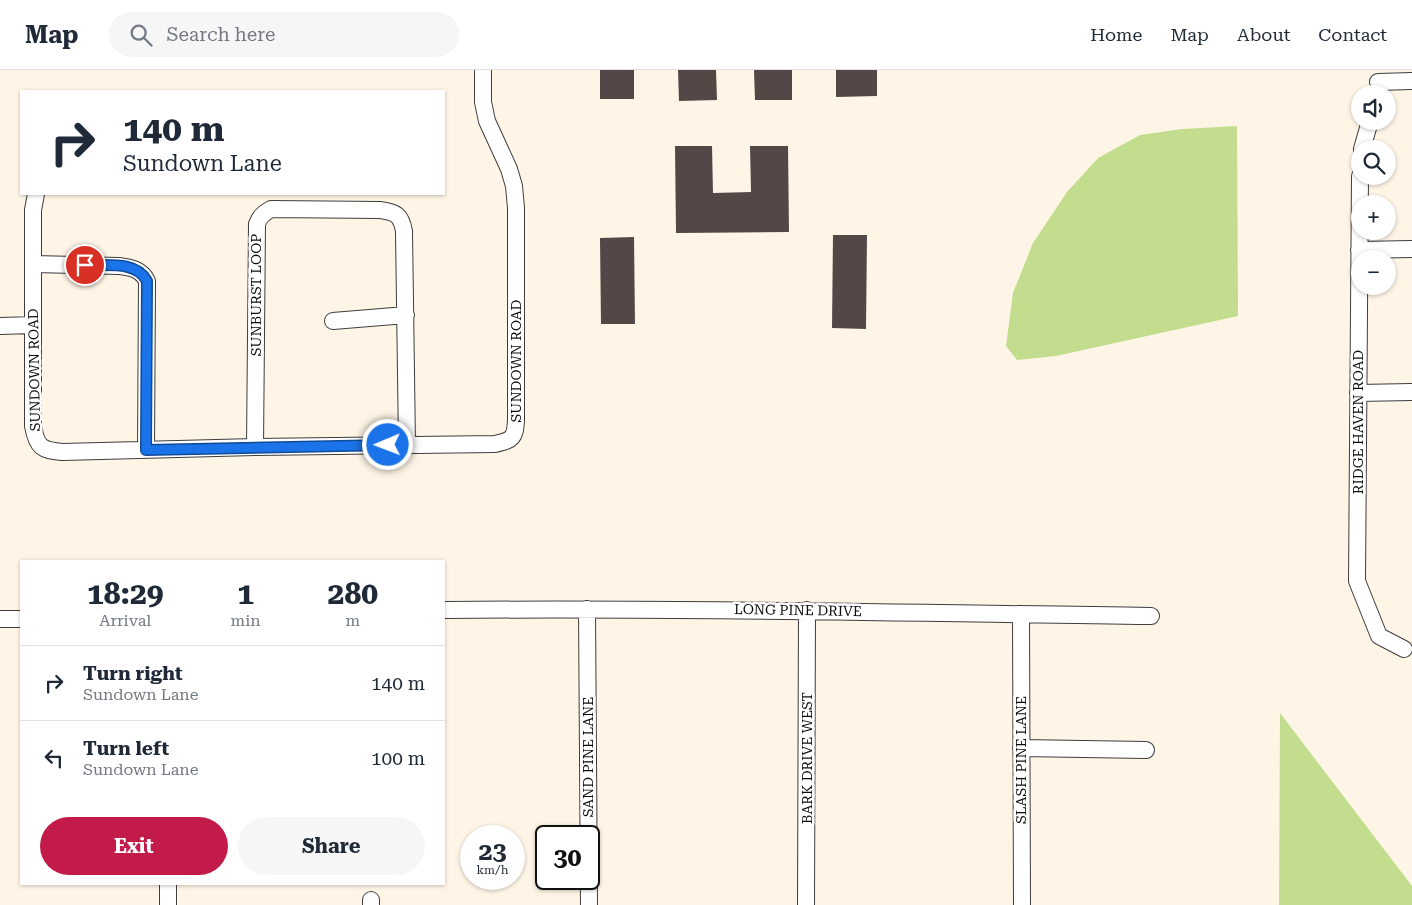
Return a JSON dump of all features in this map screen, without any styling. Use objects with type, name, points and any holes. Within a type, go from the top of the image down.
[{"type":"street","name":"SUNDOWN ROAD","points":[[36,195],[33,210],[33,426],[36,440],[42,448],[62,452],[495,444],[509,440],[515,434],[516,208],[514,186],[487,121],[483,102],[483,70]]},
{"type":"street","points":[[1378,82],[1412,81]]},
{"type":"street","name":"RIDGE HAVEN ROAD","points":[[1359,250],[1360,185]]},
{"type":"street","name":"SUNBURST LOOP","points":[[255,447],[257,224],[259,218],[265,212],[271,210],[380,210],[389,211],[402,219],[404,231],[408,445]]},
{"type":"street","points":[[1359,250],[1412,249]]},
{"type":"street","points":[[33,264],[119,266],[139,270],[144,276],[147,281],[146,450]]},
{"type":"street","name":"RIDGE HAVEN ROAD","points":[[1359,295],[1357,581],[1379,636],[1404,650]]},
{"type":"street","points":[[333,321],[406,315]]},
{"type":"street","points":[[0,326],[33,325]]},
{"type":"street","points":[[1358,393],[1412,392]]},
{"type":"street","name":"SAND PINE LANE","points":[[587,609],[589,905]]},
{"type":"street","name":"LONG PINE DRIVE","points":[[445,610],[807,610],[1151,616]]},
{"type":"street","name":"BARK DRIVE WEST","points":[[806,905],[807,610]]},
{"type":"street","name":"SLASH PINE LANE","points":[[1021,614],[1022,905]]},
{"type":"street","points":[[0,619],[20,618]]},
{"type":"street","points":[[1021,748],[1146,750]]},
{"type":"street","points":[[168,885],[168,905]]},
{"type":"green space","points":[[1237,126],[1238,316],[1056,356],[1017,360],[1006,346],[1013,293],[1033,243],[1067,192],[1098,158],[1140,135],[1182,129]]},
{"type":"green space","points":[[1280,713],[1412,886],[1412,905],[1279,905]]},
{"type":"building","points":[[600,70],[634,70],[634,99],[600,99]]},
{"type":"building","points":[[678,70],[716,70],[717,100],[679,101]]},
{"type":"building","points":[[754,70],[792,70],[792,100],[755,100]]},
{"type":"building","points":[[836,70],[877,70],[877,96],[836,97]]},
{"type":"building","points":[[675,146],[712,146],[713,193],[751,192],[750,146],[788,146],[789,232],[676,233]]},
{"type":"building","points":[[833,235],[867,235],[866,329],[832,328]]},
{"type":"building","points":[[634,237],[635,324],[601,324],[600,238]]},
{"type":"route","points":[[85,265],[133,268],[139,270],[147,281],[146,450],[388,445]]}]
